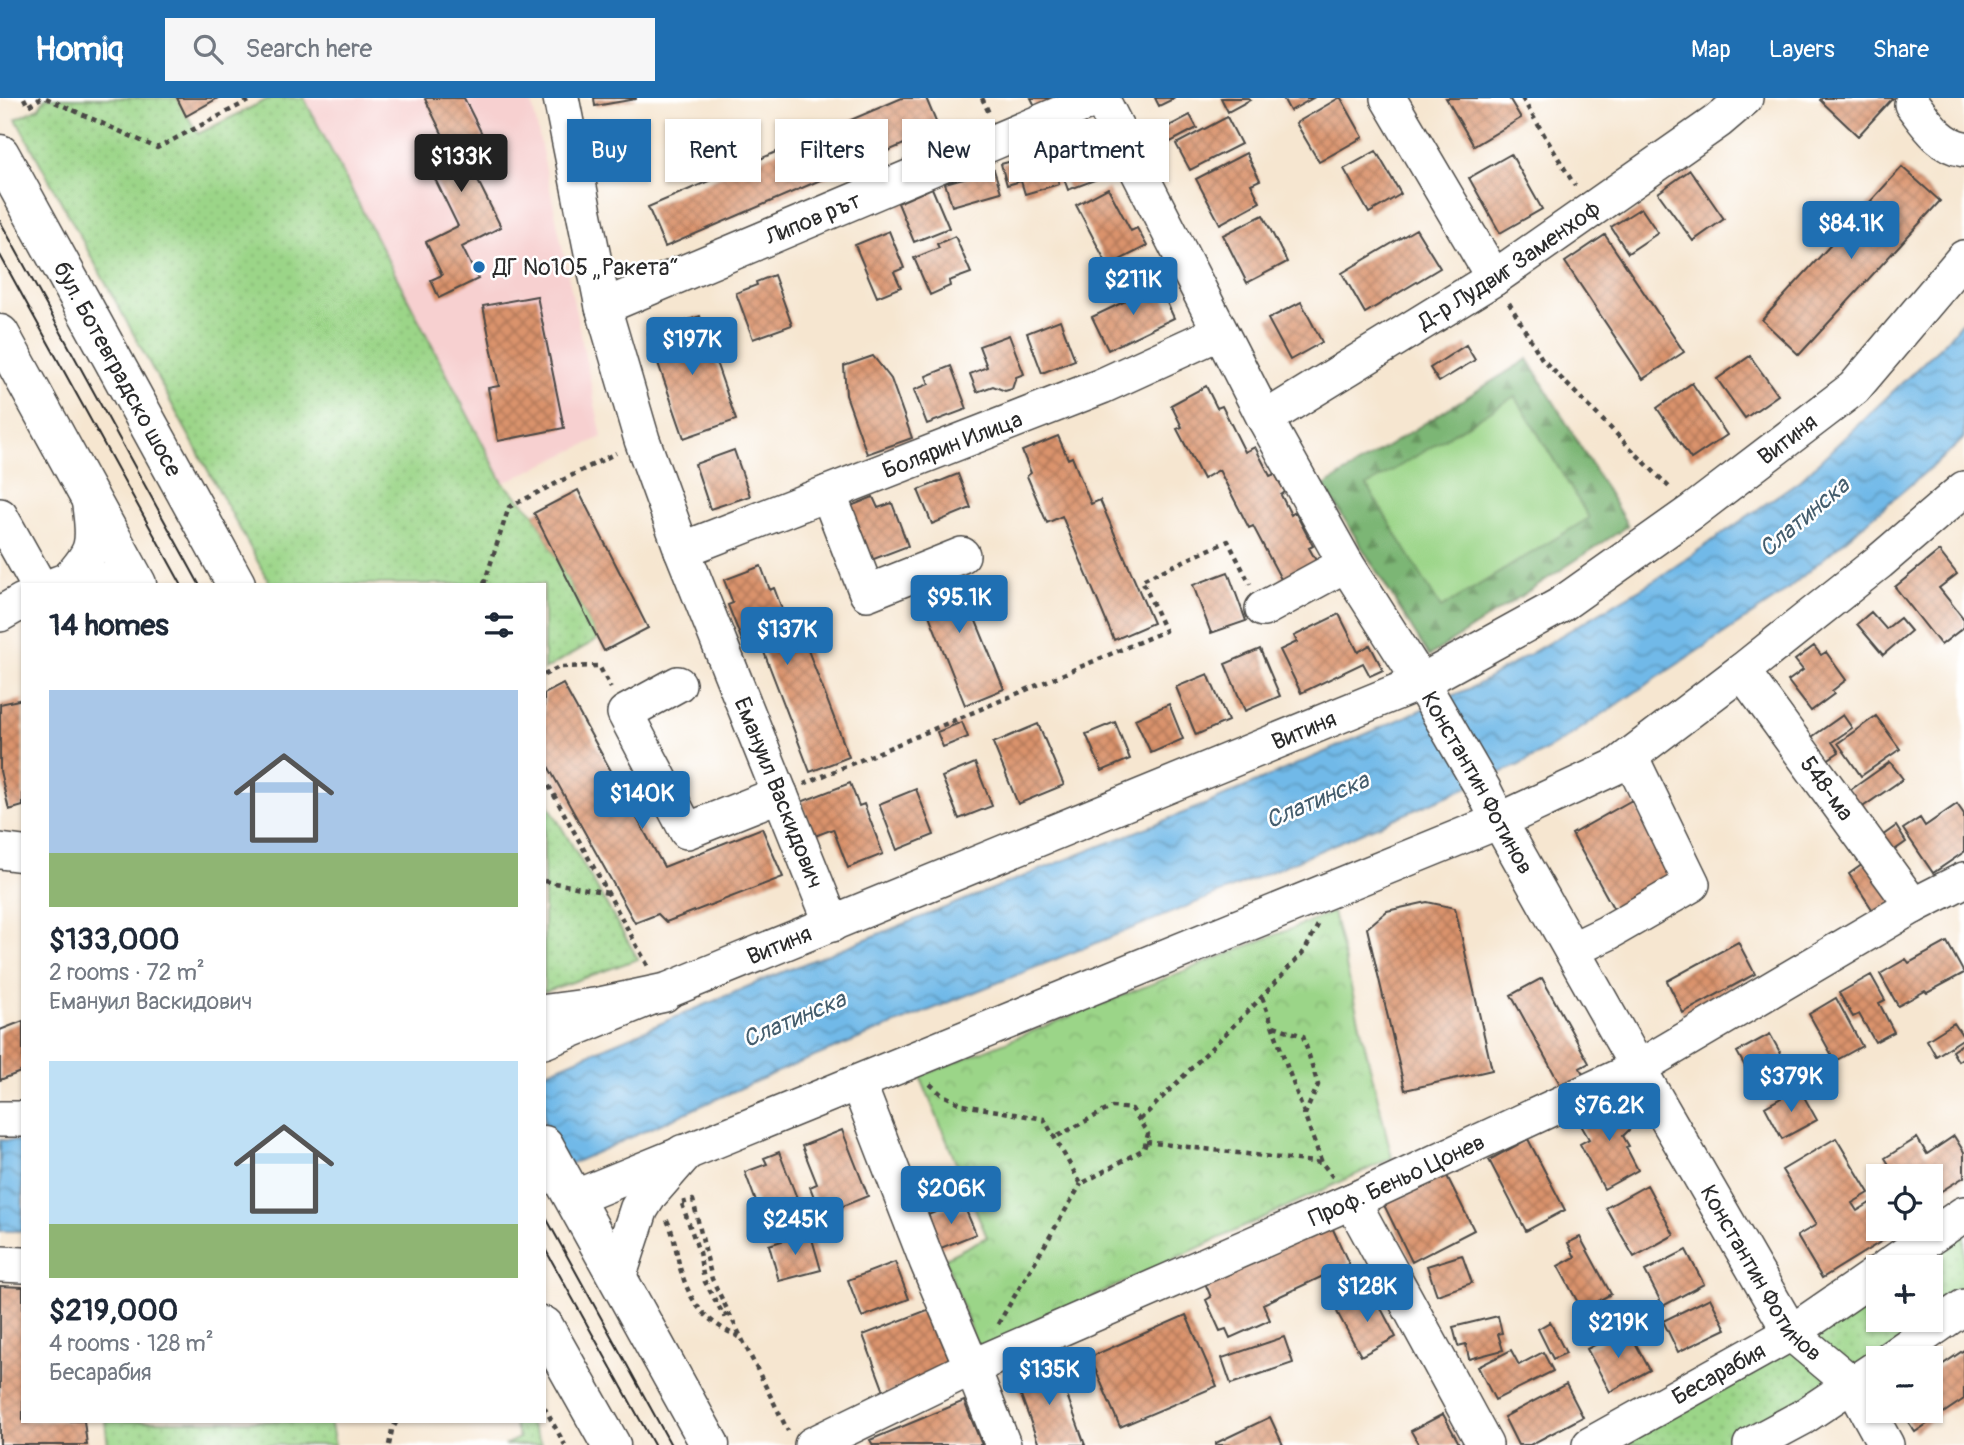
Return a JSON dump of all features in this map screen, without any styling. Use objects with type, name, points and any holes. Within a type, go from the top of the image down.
[{"type":"main road","name":"бул. Ботевградско шосе","points":[[0,154],[235,583]]},
{"type":"main road","points":[[0,334],[136,583]]},
{"type":"main road","points":[[546,1014],[597,1007],[663,993]]},
{"type":"main road","points":[[546,1149],[710,1445]]},
{"type":"main road","points":[[617,1276],[639,1209],[649,1193],[683,1154]]},
{"type":"main road","points":[[546,1330],[611,1445]]},
{"type":"street","name":"Емануил Васкидович","points":[[561,98],[603,307],[642,440],[682,550],[832,924]]},
{"type":"street","name":"Липов рът","points":[[603,307],[1099,98]]},
{"type":"street","name":"Константин Фотинов","points":[[1099,98],[1265,419],[1346,564],[1483,789],[1638,1068],[1791,1333],[1865,1376],[1876,1437]]},
{"type":"street","points":[[1388,98],[1494,278]]},
{"type":"street","name":"Д-р Лудвиг Заменхоф","points":[[1265,419],[1494,278],[1589,211],[1710,110],[1745,98]]},
{"type":"street","points":[[1912,104],[1939,138],[1949,145],[1964,149]]},
{"type":"street","name":"Витиня","points":[[546,1040],[1425,690],[1559,606],[1693,511],[1854,388],[1964,258]]},
{"type":"street","name":"Болярин Илица","points":[[682,550],[1102,386],[1220,332]]},
{"type":"street","points":[[574,1198],[1499,821],[1617,765],[1742,671],[1879,562],[1964,489]]},
{"type":"street","points":[[828,493],[867,593],[962,555]]},
{"type":"street","points":[[55,583],[82,563],[91,547],[89,496]]},
{"type":"street","points":[[0,516],[55,583]]},
{"type":"street","points":[[1264,609],[1346,564]]},
{"type":"street","points":[[55,583],[97,579],[116,583]]},
{"type":"street","points":[[0,614],[21,602]]},
{"type":"street","name":"548-ма","points":[[1742,671],[1913,905]]},
{"type":"street","points":[[678,684],[625,713],[687,831],[780,794]]},
{"type":"street","points":[[1572,950],[1608,933],[1692,884],[1630,756]]},
{"type":"street","points":[[0,851],[21,854]]},
{"type":"street","name":"Проф. Беньо Цонев","points":[[801,1440],[1352,1202],[1638,1068],[1913,905],[1964,880]]},
{"type":"street","points":[[858,1083],[927,1261],[1003,1445]]},
{"type":"street","points":[[0,1119],[21,1119]]},
{"type":"street","points":[[1352,1202],[1485,1445]]},
{"type":"street","points":[[1904,1255],[1964,1214]]},
{"type":"street","points":[[0,1265],[21,1265]]},
{"type":"street","name":"Бесарабия","points":[[1590,1445],[1791,1333],[1866,1281]]},
{"type":"street","points":[[1908,1346],[1964,1307]]},
{"type":"street","points":[[1751,1445],[1803,1417],[1865,1376]]},
{"type":"path","points":[[24,98],[28,106],[44,98],[157,148],[250,98]]},
{"type":"path","points":[[1522,98],[1589,211]]},
{"type":"path","points":[[1494,278],[1542,359],[1693,511]]},
{"type":"path","points":[[484,583],[509,507],[642,440]]},
{"type":"path","points":[[780,794],[1165,631],[1142,580],[1228,541],[1264,609]]},
{"type":"path","points":[[546,674],[559,667],[599,666],[625,713]]},
{"type":"path","points":[[546,781],[663,993]]},
{"type":"path","points":[[546,881],[608,893]]},
{"type":"path","points":[[1140,1120],[1305,950],[1326,909],[1328,891]]},
{"type":"path","points":[[1262,997],[1322,1163],[1352,1202]]},
{"type":"path","points":[[1272,1026],[1303,1036],[1318,1085],[1305,1115]]},
{"type":"path","points":[[913,1061],[921,1075],[941,1094],[963,1105],[1044,1119],[1082,1184]]},
{"type":"path","points":[[972,1367],[1082,1184],[1144,1149],[1148,1134],[1132,1109],[1112,1107],[1056,1138]]},
{"type":"path","points":[[1146,1142],[1322,1163]]},
{"type":"path","points":[[677,1195],[699,1252],[704,1280],[724,1316],[729,1314]]},
{"type":"path","points":[[682,1204],[694,1200],[712,1279],[740,1338],[801,1440]]},
{"type":"path","points":[[662,1209],[674,1234],[680,1267],[691,1298],[717,1326],[740,1338]]},
{"type":"path","points":[[546,1411],[565,1445]]},
{"type":"path","points":[[389,1445],[396,1423]]},
{"type":"shaded area","name":"ДГ №105 „Ракета“","points":[[304,98],[531,98],[602,437],[503,483]]},
{"type":"green space","points":[[45,98],[177,98],[198,134],[270,98],[304,98],[503,483],[534,513],[598,639],[546,669],[546,583],[269,583],[16,119],[39,108]]},
{"type":"green space","points":[[1528,359],[1628,526],[1429,656],[1324,486]]},
{"type":"green space","points":[[1515,396],[1589,518],[1441,608],[1367,486]]},
{"type":"green space","points":[[546,800],[638,959],[546,991]]},
{"type":"green space","points":[[1333,912],[1392,1158],[978,1350],[945,1258],[987,1237],[920,1076]]},
{"type":"green space","points":[[1964,1214],[1964,1307],[1943,1321],[1943,1255],[1904,1255],[1925,1241],[1943,1241],[1943,1228]]},
{"type":"green space","points":[[1866,1280],[1866,1332],[1925,1332],[1904,1346],[1866,1346],[1866,1370],[1751,1445],[1590,1445]]},
{"type":"green space","points":[[105,1423],[330,1423],[335,1445],[108,1445]]},
{"type":"green space","points":[[514,1423],[530,1423],[542,1445],[504,1445],[519,1438]]},
{"type":"water","name":"Слатинска","points":[[1964,319],[1964,438],[1777,598],[1559,743],[1519,765],[1242,884],[784,1069],[546,1175],[546,1072],[768,978],[1211,802],[1475,686],[1657,579],[1800,480],[1947,340]]},
{"type":"water","points":[[0,1140],[21,1141],[21,1231],[0,1231]]},
{"type":"building","points":[[177,98],[218,98],[186,116]]},
{"type":"building","points":[[464,98],[496,162],[474,173],[501,227],[462,247],[478,279],[439,298],[431,280],[442,275],[426,242],[458,226],[435,179],[459,168],[425,99]]},
{"type":"building","points":[[594,98],[636,98],[636,99],[595,106]]},
{"type":"building","points":[[902,98],[926,98],[935,119],[902,119],[902,145],[888,151],[888,119],[853,119]]},
{"type":"building","points":[[1031,98],[1065,98],[1038,112]]},
{"type":"building","points":[[1155,98],[1175,98],[1159,106]]},
{"type":"building","points":[[1221,98],[1248,98],[1250,100],[1228,112]]},
{"type":"building","points":[[1283,98],[1313,98],[1290,111]]},
{"type":"building","points":[[1339,98],[1363,137],[1319,162],[1296,123]]},
{"type":"building","points":[[1446,98],[1509,98],[1521,118],[1474,146]]},
{"type":"building","points":[[1893,98],[1858,136],[1820,100]]},
{"type":"building","points":[[1190,115],[1197,128],[1169,143],[1169,126]]},
{"type":"building","points":[[1227,117],[1241,144],[1190,170],[1176,144]]},
{"type":"building","points":[[1376,151],[1401,194],[1369,213],[1344,169]]},
{"type":"building","points":[[775,152],[775,182],[816,182],[665,247],[648,207],[706,182],[761,182],[761,159]]},
{"type":"building","points":[[1246,153],[1260,180],[1251,184],[1260,202],[1220,224],[1196,179]]},
{"type":"building","points":[[1511,154],[1542,209],[1500,233],[1469,178]]},
{"type":"building","points":[[1009,162],[1009,182],[1018,182],[1007,185],[1001,164]]},
{"type":"building","points":[[1902,167],[1940,201],[1799,355],[1762,320]]},
{"type":"building","points":[[1690,170],[1724,219],[1693,241],[1658,193]]},
{"type":"building","points":[[995,173],[1001,192],[952,206],[945,183],[995,182]]},
{"type":"building","points":[[1021,182],[1058,182],[1059,184],[1025,194]]},
{"type":"building","points":[[1065,182],[1089,182],[1068,190]]},
{"type":"building","points":[[932,188],[949,228],[914,242],[898,203]]},
{"type":"building","points":[[1108,188],[1131,231],[1137,228],[1147,246],[1108,266],[1076,205]]},
{"type":"building","points":[[1641,208],[1658,233],[1628,253],[1611,227]]},
{"type":"building","points":[[1263,215],[1287,262],[1247,283],[1223,235]]},
{"type":"building","points":[[1416,229],[1440,268],[1365,313],[1342,273]]},
{"type":"building","points":[[889,231],[904,268],[894,272],[901,287],[877,297],[855,245]]},
{"type":"building","points":[[1605,235],[1684,352],[1643,379],[1565,262]]},
{"type":"building","points":[[955,236],[971,273],[949,281],[950,286],[930,295],[914,258],[939,248],[937,244]]},
{"type":"building","points":[[774,275],[792,325],[753,339],[736,293]]},
{"type":"building","points":[[1159,285],[1174,318],[1108,350],[1092,317]]},
{"type":"building","points":[[537,296],[564,428],[498,441],[488,388],[499,386],[483,306]]},
{"type":"building","points":[[1301,302],[1322,342],[1290,360],[1268,319]]},
{"type":"building","points":[[700,316],[736,420],[684,438],[648,334]]},
{"type":"building","points":[[1060,320],[1075,360],[1042,373],[1027,333]]},
{"type":"building","points":[[1009,335],[1024,374],[1016,377],[1012,389],[1005,391],[993,386],[977,392],[970,374],[987,367],[979,346]]},
{"type":"building","points":[[1466,345],[1475,360],[1439,382],[1430,368]]},
{"type":"building","points":[[873,356],[891,379],[912,438],[867,454],[846,395],[844,366]]},
{"type":"building","points":[[1750,356],[1778,395],[1745,418],[1717,379]]},
{"type":"building","points":[[951,366],[967,409],[927,424],[914,390],[929,384],[926,376]]},
{"type":"building","points":[[1692,383],[1727,435],[1691,459],[1657,408]]},
{"type":"building","points":[[1206,386],[1217,408],[1222,406],[1245,452],[1255,447],[1270,476],[1275,474],[1285,492],[1281,495],[1291,515],[1295,512],[1313,546],[1309,548],[1319,566],[1284,585],[1253,526],[1249,528],[1219,470],[1203,479],[1177,429],[1182,427],[1171,405]]},
{"type":"building","points":[[1058,436],[1068,459],[1072,457],[1091,504],[1100,500],[1153,623],[1114,640],[1062,516],[1047,523],[1027,476],[1031,473],[1022,451]]},
{"type":"building","points":[[734,450],[750,496],[710,509],[695,464]]},
{"type":"building","points":[[958,474],[971,508],[932,524],[918,490]]},
{"type":"building","points":[[578,490],[648,628],[604,651],[534,513]]},
{"type":"building","points":[[873,497],[878,508],[892,503],[908,546],[866,562],[846,508]]},
{"type":"building","points":[[1939,551],[1957,574],[1939,588],[1964,619],[1964,627],[1941,645],[1895,587]]},
{"type":"building","points":[[953,565],[1004,689],[965,705],[915,580]]},
{"type":"building","points":[[761,566],[770,590],[774,588],[792,635],[801,632],[849,757],[810,772],[762,647],[747,653],[728,605],[733,603],[724,580]]},
{"type":"building","points":[[1228,572],[1246,621],[1211,633],[1193,585]]},
{"type":"building","points":[[1871,612],[1886,629],[1900,618],[1911,631],[1883,655],[1857,624]]},
{"type":"building","points":[[1339,614],[1358,652],[1370,645],[1383,670],[1370,676],[1363,663],[1301,693],[1280,650],[1297,642],[1294,636]]},
{"type":"building","points":[[1814,646],[1821,655],[1826,652],[1846,680],[1832,691],[1834,694],[1811,711],[1788,681],[1803,670],[1795,660]]},
{"type":"building","points":[[1260,649],[1280,696],[1245,711],[1225,664]]},
{"type":"building","points":[[1208,674],[1228,721],[1196,735],[1176,687]]},
{"type":"building","points":[[563,684],[664,867],[762,828],[783,877],[666,922],[658,914],[635,923],[546,763],[546,693]]},
{"type":"building","points":[[21,699],[21,807],[9,810],[0,771],[0,704]]},
{"type":"building","points":[[1169,704],[1183,739],[1151,753],[1135,719]]},
{"type":"building","points":[[1843,715],[1852,728],[1832,742],[1839,752],[1824,762],[1809,739]]},
{"type":"building","points":[[1876,716],[1900,749],[1861,776],[1838,743]]},
{"type":"building","points":[[962,722],[968,737],[943,747],[937,732]]},
{"type":"building","points":[[1115,722],[1130,759],[1102,771],[1086,734]]},
{"type":"building","points":[[1038,724],[1064,785],[1018,804],[993,743]]},
{"type":"building","points":[[1890,762],[1903,779],[1861,808],[1849,791]]},
{"type":"building","points":[[975,763],[992,806],[959,819],[942,777]]},
{"type":"building","points":[[850,783],[859,806],[864,804],[883,854],[848,868],[833,829],[815,836],[801,802]]},
{"type":"building","points":[[916,789],[934,835],[897,850],[879,804]]},
{"type":"building","points":[[1632,800],[1676,878],[1616,913],[1572,834]]},
{"type":"building","points":[[1957,804],[1964,814],[1964,852],[1933,873],[1903,829],[1920,818],[1925,826]]},
{"type":"building","points":[[1896,826],[1906,842],[1893,851],[1882,836]]},
{"type":"building","points":[[1866,862],[1894,903],[1876,915],[1849,874]]},
{"type":"building","points":[[1427,902],[1455,908],[1492,1070],[1405,1090],[1367,928],[1387,911]]},
{"type":"building","points":[[1738,942],[1755,974],[1683,1013],[1667,981]]},
{"type":"building","points":[[1947,942],[1964,973],[1898,1006],[1880,974],[1906,959],[1909,963]]},
{"type":"building","points":[[1871,975],[1885,1000],[1879,1003],[1894,1032],[1875,1042],[1859,1014],[1853,1017],[1839,993]]},
{"type":"building","points":[[1542,978],[1589,1063],[1580,1068],[1584,1076],[1562,1088],[1511,995]]},
{"type":"building","points":[[1836,998],[1862,1046],[1835,1061],[1809,1014]]},
{"type":"building","points":[[21,1022],[21,1072],[0,1080],[0,1030]]},
{"type":"building","points":[[1954,1023],[1964,1038],[1936,1056],[1927,1040]]},
{"type":"building","points":[[1770,1034],[1786,1063],[1753,1081],[1737,1052]]},
{"type":"building","points":[[1964,1043],[1964,1057],[1958,1061],[1952,1051]]},
{"type":"building","points":[[1799,1088],[1817,1120],[1782,1139],[1765,1107]]},
{"type":"building","points":[[1612,1102],[1622,1104],[1630,1111],[1631,1128],[1623,1136],[1638,1170],[1604,1189],[1580,1144],[1589,1139],[1578,1120]]},
{"type":"building","points":[[842,1130],[868,1196],[821,1215],[810,1187],[817,1184],[802,1146]]},
{"type":"building","points":[[1954,1136],[1964,1152],[1964,1177],[1943,1190],[1943,1164],[1889,1164],[1885,1158],[1917,1138],[1927,1154]]},
{"type":"building","points":[[1836,1138],[1866,1188],[1866,1195],[1852,1203],[1857,1211],[1866,1205],[1866,1241],[1882,1241],[1822,1278],[1797,1236],[1816,1225],[1782,1170]]},
{"type":"building","points":[[1528,1139],[1565,1210],[1526,1231],[1489,1160]]},
{"type":"building","points":[[779,1152],[802,1211],[765,1226],[745,1172],[767,1164],[764,1158]]},
{"type":"building","points":[[1445,1172],[1474,1230],[1412,1262],[1383,1203]]},
{"type":"building","points":[[1647,1185],[1674,1235],[1634,1257],[1606,1208]]},
{"type":"building","points":[[947,1207],[950,1214],[965,1208],[976,1234],[941,1248],[928,1215]]},
{"type":"building","points":[[1331,1225],[1349,1264],[1263,1304],[1270,1320],[1230,1338],[1226,1329],[1220,1331],[1206,1300],[1211,1297],[1205,1283]]},
{"type":"building","points":[[810,1232],[821,1270],[779,1281],[769,1245]]},
{"type":"building","points":[[1580,1237],[1611,1294],[1582,1310],[1558,1266],[1575,1257],[1568,1243]]},
{"type":"building","points":[[1686,1250],[1704,1284],[1663,1306],[1645,1271]]},
{"type":"building","points":[[1462,1255],[1472,1283],[1437,1295],[1427,1266]]},
{"type":"building","points":[[895,1262],[909,1299],[862,1317],[848,1280]]},
{"type":"building","points":[[0,1286],[21,1287],[21,1423],[84,1423],[87,1445],[0,1445]]},
{"type":"building","points":[[1373,1293],[1396,1337],[1361,1356],[1337,1312]]},
{"type":"building","points":[[1710,1298],[1726,1329],[1678,1352],[1663,1321]]},
{"type":"building","points":[[930,1309],[953,1369],[885,1394],[863,1335]]},
{"type":"building","points":[[1186,1315],[1217,1386],[1120,1427],[1090,1357]]},
{"type":"building","points":[[1498,1316],[1502,1333],[1498,1334],[1503,1350],[1469,1359],[1466,1344],[1458,1346],[1453,1327]]},
{"type":"building","points":[[1550,1322],[1566,1353],[1553,1359],[1538,1329]]},
{"type":"building","points":[[1627,1328],[1650,1370],[1610,1392],[1587,1349]]},
{"type":"building","points":[[1284,1337],[1293,1363],[1231,1384],[1222,1358]]},
{"type":"building","points":[[1511,1350],[1519,1365],[1543,1352],[1553,1371],[1495,1400],[1478,1367]]},
{"type":"building","points":[[1964,1350],[1964,1399],[1943,1413],[1943,1364]]},
{"type":"building","points":[[1055,1362],[1085,1445],[1039,1445],[1014,1376]]},
{"type":"building","points":[[1566,1384],[1583,1417],[1530,1445],[1518,1445],[1504,1417]]},
{"type":"building","points":[[964,1401],[982,1445],[873,1445],[870,1440]]},
{"type":"building","points":[[1443,1414],[1460,1445],[1419,1445],[1411,1431]]},
{"type":"building","points":[[1270,1417],[1283,1445],[1216,1445],[1216,1443]]},
{"type":"building","points":[[1909,1423],[1928,1423],[1915,1432]]},
{"type":"tram line","points":[[0,221],[198,583]]},
{"type":"tram line","points":[[0,255],[180,583]]},
{"type":"tram line","points":[[546,1218],[671,1445]]},
{"type":"tram line","points":[[546,1251],[654,1445]]},
{"type":"place","name":"ДГ №105 „Ракета“","points":[[479,267]]}]
